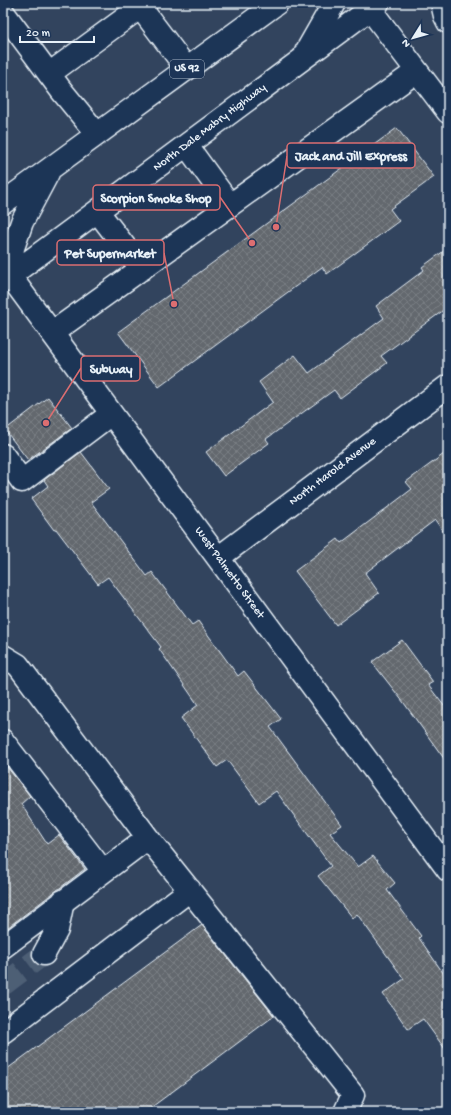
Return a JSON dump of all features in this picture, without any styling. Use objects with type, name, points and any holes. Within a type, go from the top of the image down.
[{"type":"street","points":[[302,60],[334,3]]},
{"type":"street","points":[[442,3],[448,22]]},
{"type":"street","points":[[49,74],[143,5],[187,69]]},
{"type":"street","points":[[373,5],[417,71],[446,106]]},
{"type":"street","name":"North Dale Mabry Highway","points":[[7,279],[302,60],[373,5]]},
{"type":"street","name":"US 92","points":[[3,203],[187,69],[267,6]]},
{"type":"street","points":[[3,12],[96,134]]},
{"type":"street","points":[[52,333],[417,71]]},
{"type":"street","points":[[186,146],[230,205]]},
{"type":"street","points":[[7,279],[13,248],[22,222],[51,168]]},
{"type":"street","points":[[98,212],[142,269]]},
{"type":"street","name":"West Palmetto Street","points":[[7,279],[52,333],[448,870]]},
{"type":"street","name":"North Harold Avenue","points":[[218,558],[448,386]]},
{"type":"street","points":[[3,455],[22,481],[112,414]]},
{"type":"street","points":[[3,656],[18,665],[148,838],[353,1095],[345,1112]]},
{"type":"street","points":[[3,742],[103,872]]},
{"type":"street","points":[[3,947],[148,838]]},
{"type":"street","points":[[3,1032],[190,890]]},
{"type":"street","points":[[44,954],[57,930],[63,901]]},
{"type":"building","points":[[397,128],[434,177],[390,209],[399,221],[327,274],[322,267],[159,387],[118,332]]},
{"type":"building","points":[[448,248],[448,307],[381,356],[387,363],[340,398],[334,390],[266,439],[269,443],[224,476],[206,452],[273,402],[259,382],[295,355],[309,373],[384,318],[376,306],[424,270],[422,267]]},
{"type":"building","points":[[48,397],[72,428],[28,460],[5,430]]},
{"type":"building","points":[[448,451],[448,538],[435,520],[365,573],[379,593],[336,625],[295,571],[338,539],[341,543],[412,489],[406,482]]},
{"type":"building","points":[[81,452],[109,489],[91,502],[147,576],[152,572],[192,625],[198,621],[238,676],[244,671],[281,719],[270,727],[342,825],[330,833],[358,867],[373,856],[395,883],[387,890],[421,936],[419,938],[448,980],[448,1053],[423,1019],[408,1029],[383,994],[404,979],[357,914],[352,918],[318,876],[331,866],[276,791],[259,803],[227,760],[217,767],[181,718],[198,705],[159,649],[161,647],[108,577],[98,584],[31,499],[48,486],[44,480]]},
{"type":"building","points":[[402,640],[433,682],[428,685],[448,711],[448,764],[372,662]]},
{"type":"building","points":[[3,762],[30,796],[21,804],[47,844],[59,835],[85,869],[3,931]]},
{"type":"building","points":[[202,925],[274,1016],[145,1112],[3,1112],[3,1072]]},
{"type":"tunnel","points":[[3,985],[44,954]]},
{"type":"place","name":"Jack and Jill Express","points":[[276,227]]},
{"type":"place","name":"Scorpion Smoke Shop","points":[[252,243]]},
{"type":"place","name":"Pet Supermarket","points":[[174,304]]},
{"type":"place","name":"Subway","points":[[46,423]]}]
